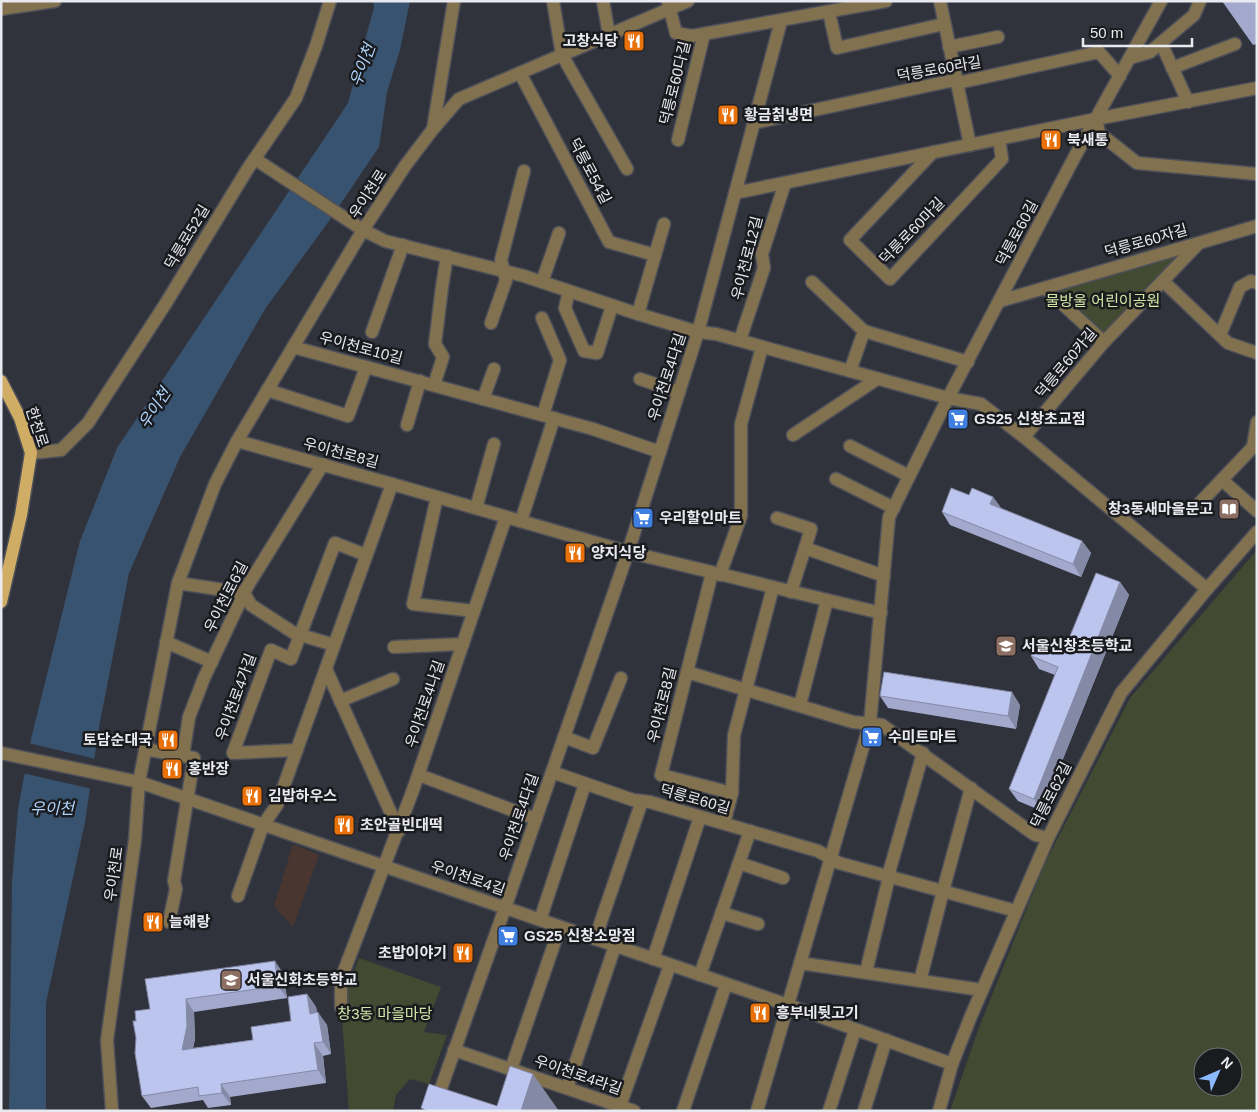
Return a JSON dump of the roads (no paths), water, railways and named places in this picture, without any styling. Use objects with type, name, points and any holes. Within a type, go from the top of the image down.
[{"type":"main road","name":"한천로","points":[[1,381],[20,418],[31,453],[21,515],[1,602]]},
{"type":"street","points":[[1,9],[55,1]]},
{"type":"street","name":"덕릉로52길","points":[[31,453],[61,450],[88,423],[166,303],[255,159],[296,98],[316,46],[330,1]]},
{"type":"street","name":"우이천로","points":[[112,1111],[107,1040],[135,840],[139,782],[178,583],[215,484],[236,441],[363,230],[405,166],[433,129],[454,1]]},
{"type":"street","points":[[553,1],[562,55],[627,169]]},
{"type":"street","points":[[604,1],[609,35]]},
{"type":"street","points":[[433,129],[459,99],[609,35],[669,5],[688,1]]},
{"type":"street","name":"덕릉로60다길","points":[[669,5],[676,33],[692,36],[886,1]]},
{"type":"street","points":[[940,1],[970,145]]},
{"type":"street","name":"덕릉로60길","points":[[757,1111],[870,723],[889,517],[948,398],[1161,1]]},
{"type":"street","points":[[1130,58],[1150,52],[1194,15],[1200,1]]},
{"type":"street","points":[[829,12],[837,48],[944,24]]},
{"type":"street","name":"우이천로4다길","points":[[505,908],[628,552],[698,332],[780,21]]},
{"type":"street","name":"덕릉로60다길","points":[[678,140],[704,34]]},
{"type":"street","points":[[949,47],[998,37]]},
{"type":"street","points":[[1161,43],[1188,102]]},
{"type":"street","points":[[1172,68],[1235,44]]},
{"type":"street","name":"덕릉로60라길","points":[[753,124],[950,81],[962,82],[1099,52],[1120,76]]},
{"type":"street","name":"덕릉로54길","points":[[520,73],[609,242],[655,256]]},
{"type":"street","points":[[442,78],[446,88],[459,99]]},
{"type":"street","points":[[735,193],[1257,88]]},
{"type":"street","points":[[1096,119],[1099,133],[1137,163],[1257,174]]},
{"type":"street","name":"덕릉로60마길","points":[[933,152],[850,240],[890,279],[1002,159],[999,139]]},
{"type":"street","points":[[255,159],[363,230],[385,241],[505,271],[698,332],[740,340],[948,398],[981,404],[1024,437],[1207,589]]},
{"type":"street","points":[[491,322],[506,280],[501,260],[524,171]]},
{"type":"street","name":"우이천로12길","points":[[740,340],[764,268],[762,254],[785,183]]},
{"type":"street","points":[[638,314],[664,224]]},
{"type":"street","name":"덕릉로60자길","points":[[1000,301],[1257,226]]},
{"type":"street","points":[[542,282],[559,233]]},
{"type":"street","name":"덕릉로60카길","points":[[1024,437],[1104,342],[1199,243]]},
{"type":"street","points":[[372,332],[403,245]]},
{"type":"street","points":[[434,385],[443,357],[435,344],[448,256]]},
{"type":"street","points":[[1163,281],[1228,343],[1257,353]]},
{"type":"street","points":[[1220,335],[1240,287],[1251,281],[1257,283]]},
{"type":"street","points":[[812,282],[864,331],[968,362]]},
{"type":"street","points":[[1045,288],[1104,342]]},
{"type":"street","points":[[569,291],[566,308],[584,351],[596,353],[612,306]]},
{"type":"street","points":[[521,521],[548,417],[560,360],[542,318]]},
{"type":"street","points":[[850,371],[864,331]]},
{"type":"street","name":"우이천로10길","points":[[293,347],[593,429],[660,452]]},
{"type":"street","name":"우이천로8길","points":[[732,793],[661,774],[687,672],[716,574],[741,516],[741,424],[762,347]]},
{"type":"street","points":[[267,390],[348,416],[366,367]]},
{"type":"street","points":[[484,399],[494,368]]},
{"type":"street","points":[[640,378],[679,392]]},
{"type":"street","points":[[792,435],[877,379]]},
{"type":"street","points":[[406,425],[420,381]]},
{"type":"street","points":[[1197,506],[1253,446],[1257,422]]},
{"type":"street","name":"우이천로8길","points":[[236,441],[323,464],[628,552],[881,613]]},
{"type":"street","points":[[476,508],[494,444]]},
{"type":"street","points":[[850,446],[909,476]]},
{"type":"street","name":"우이천로6길","points":[[189,757],[189,717],[212,662],[244,593],[323,464]]},
{"type":"street","points":[[836,479],[894,508]]},
{"type":"street","points":[[1222,480],[1257,511]]},
{"type":"street","points":[[238,896],[263,825],[277,805],[392,484]]},
{"type":"street","points":[[437,497],[413,604],[474,611]]},
{"type":"street","name":"우이천로4나길","points":[[385,867],[419,775],[506,517]]},
{"type":"street","points":[[777,518],[811,529],[791,592]]},
{"type":"street","name":"덕릉로62길","points":[[939,1111],[952,1064],[1016,911],[1048,838],[1120,693],[1257,532]]},
{"type":"street","name":"우이천로4가길","points":[[297,750],[233,752],[271,650],[291,659],[335,542],[366,555]]},
{"type":"street","points":[[805,548],[884,576]]},
{"type":"street","points":[[178,583],[244,593],[251,605],[294,633],[334,645]]},
{"type":"street","points":[[724,824],[732,793],[734,735],[773,587]]},
{"type":"street","points":[[800,705],[827,600]]},
{"type":"street","points":[[166,642],[212,662]]},
{"type":"street","name":"우이천로4나길","points":[[394,647],[463,644]]},
{"type":"street","points":[[326,669],[399,830]]},
{"type":"street","points":[[687,672],[853,722],[882,725],[1035,835],[1048,838]]},
{"type":"street","points":[[564,737],[593,748],[622,678]]},
{"type":"street","points":[[340,701],[393,679]]},
{"type":"street","points":[[145,750],[189,757],[188,799],[174,881],[176,889],[168,922]]},
{"type":"street","name":"우이천로4길","points":[[1,753],[139,782],[788,1005]]},
{"type":"street","points":[[866,972],[890,870],[923,753]]},
{"type":"street","name":"덕릉로60길","points":[[552,772],[633,800],[818,851],[839,863],[1016,911]]},
{"type":"street","points":[[419,775],[536,819]]},
{"type":"street","points":[[540,920],[585,784]]},
{"type":"street","points":[[920,981],[942,891],[971,788]]},
{"type":"street","points":[[595,939],[642,801]]},
{"type":"street","points":[[653,959],[700,817]]},
{"type":"street","points":[[700,975],[750,831]]},
{"type":"street","points":[[739,863],[783,878]]},
{"type":"street","points":[[341,1008],[341,979],[385,867]]},
{"type":"street","points":[[433,1111],[505,908]]},
{"type":"street","points":[[722,913],[758,924]]},
{"type":"street","points":[[511,1069],[560,927]]},
{"type":"street","points":[[567,1088],[615,946]]},
{"type":"street","points":[[800,962],[982,990]]},
{"type":"street","points":[[620,1106],[670,965]]},
{"type":"street","points":[[683,1111],[726,984]]},
{"type":"street","points":[[788,1005],[952,1064]]},
{"type":"street","points":[[829,1111],[855,1030]]},
{"type":"street","points":[[864,1111],[886,1040]]},
{"type":"street","name":"우이천로4라길","points":[[454,1050],[634,1111]]},
{"type":"water","name":"우이천","points":[[373,1],[410,1],[400,50],[387,92],[379,147],[329,221],[265,309],[180,457],[129,573],[99,727],[85,822],[46,1003],[46,1111],[9,1111],[12,882],[18,809],[31,739],[80,541],[117,448],[348,103],[374,7]]},
{"type":"place","name":"고창식당","points":[[634,41]]},
{"type":"place","name":"황금칡냉면","points":[[728,115]]},
{"type":"place","name":"북새통","points":[[1051,140]]},
{"type":"place","name":"GS25 신창초교점","points":[[958,419]]},
{"type":"place","name":"창3동새마을문고","points":[[1229,509]]},
{"type":"place","name":"우리할인마트","points":[[643,518]]},
{"type":"place","name":"양지식당","points":[[575,553]]},
{"type":"place","name":"서울신창초등학교","points":[[1006,646]]},
{"type":"place","name":"수미트마트","points":[[872,737]]},
{"type":"place","name":"토담순대국","points":[[168,740]]},
{"type":"place","name":"홍반장","points":[[172,769]]},
{"type":"place","name":"김밥하우스","points":[[252,796]]},
{"type":"place","name":"초안골빈대떡","points":[[344,825]]},
{"type":"place","name":"늘해랑","points":[[153,922]]},
{"type":"place","name":"GS25 신창소망점","points":[[508,936]]},
{"type":"place","name":"초밥이야기","points":[[463,953]]},
{"type":"place","name":"서울신화초등학교","points":[[231,980]]},
{"type":"place","name":"흥부네뒷고기","points":[[760,1013]]},
{"type":"park label","name":"물방울 어린이공원","points":[[1103,301]]},
{"type":"park label","name":"창3동 마을마당","points":[[385,1014]]}]
